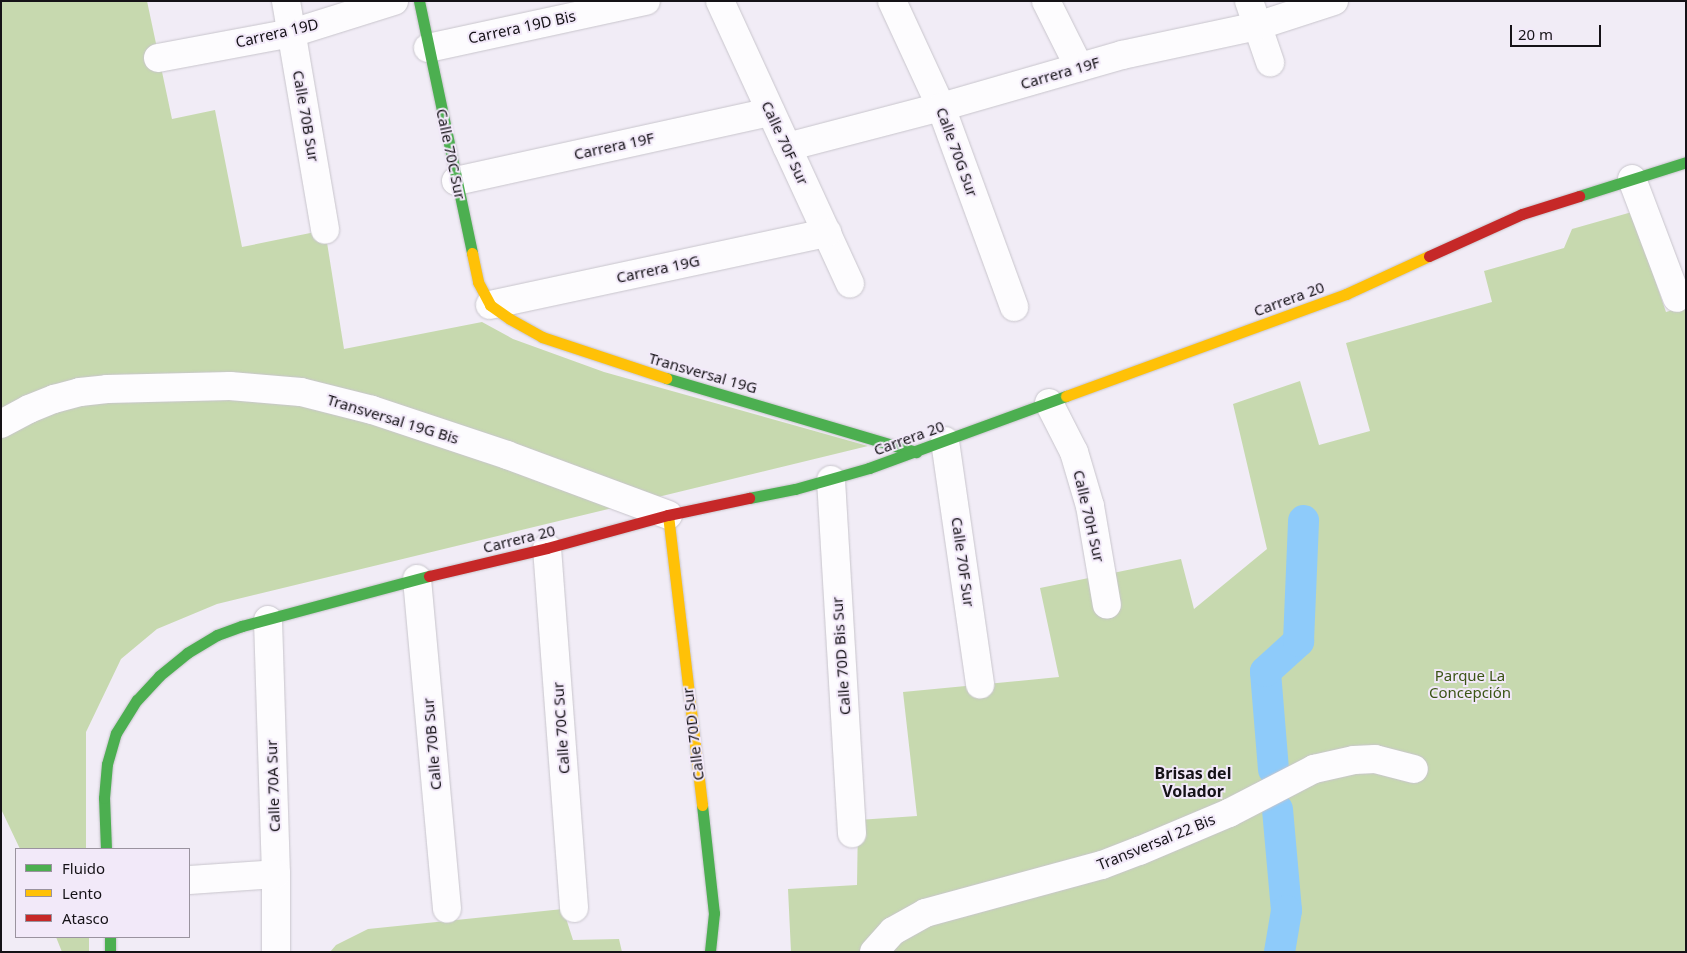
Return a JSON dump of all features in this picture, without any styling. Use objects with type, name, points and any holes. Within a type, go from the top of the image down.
[{"type":"street","name":"Calle 70B Sur","points":[[286,1],[325,230]]},
{"type":"street","name":"Carrera 19D","points":[[158,58],[292,32],[394,1]]},
{"type":"street","name":"Calle 70C Sur","points":[[419,1],[478,282],[490,305]]},
{"type":"street","name":"Carrera 19D Bis","points":[[428,48],[551,11],[646,1]]},
{"type":"street","name":"Calle 70F Sur","points":[[720,1],[850,284]]},
{"type":"street","name":"Calle 70G Sur","points":[[892,1],[941,107],[1014,306]]},
{"type":"street","points":[[1046,1],[1079,67]]},
{"type":"street","name":"Carrera 19F","points":[[787,147],[941,107],[1122,55],[1253,14],[1334,1]]},
{"type":"street","points":[[1253,14],[1270,62]]},
{"type":"street","name":"Carrera 19F","points":[[456,181],[771,112]]},
{"type":"street","name":"Carrera 20","points":[[106,848],[104,798],[107,764],[116,733],[137,700],[159,676],[187,654],[217,635],[417,579],[547,548],[668,515],[831,480],[916,452],[1346,294],[1522,214],[1686,162]]},
{"type":"street","points":[[1632,179],[1677,298]]},
{"type":"street","name":"Carrera 19G","points":[[490,305],[827,233]]},
{"type":"street","name":"Transversal 19G","points":[[490,305],[542,337],[611,361],[916,452]]},
{"type":"street","name":"Transversal 19G Bis","points":[[1,424],[29,409],[54,399],[80,392],[107,389],[230,386],[301,392],[372,410],[507,455],[668,515]]},
{"type":"street","name":"Calle 70H Sur","points":[[1049,403],[1074,452],[1090,506],[1107,606]]},
{"type":"street","name":"Calle 70F Sur","points":[[945,441],[980,684]]},
{"type":"street","name":"Calle 70D Bis Sur","points":[[831,480],[852,833]]},
{"type":"street","name":"Calle 70D Sur","points":[[668,515],[714,913],[710,952]]},
{"type":"street","name":"Calle 70C Sur","points":[[547,548],[574,908]]},
{"type":"street","name":"Calle 70B Sur","points":[[417,579],[447,909]]},
{"type":"street","name":"Calle 70A Sur","points":[[268,620],[276,874],[276,952]]},
{"type":"street","name":"Transversal 22 Bis","points":[[874,952],[893,931],[924,913],[1102,865],[1229,813],[1314,769],[1354,760],[1375,759],[1414,769]]},
{"type":"street","points":[[190,880],[276,874]]},
{"type":"street","points":[[110,938],[110,952]]},
{"type":"green space","points":[[1,1],[147,1],[172,119],[215,110],[242,247],[325,230],[344,349],[482,322],[513,339],[604,372],[868,446],[217,604],[157,629],[121,659],[86,732],[86,848],[20,848],[1,809]]},
{"type":"green space","name":"Parque La Concepción","points":[[1632,212],[1666,312],[1686,306],[1686,952],[791,952],[788,889],[857,885],[858,820],[917,816],[903,692],[1059,677],[1040,588],[1181,559],[1194,609],[1267,549],[1233,404],[1300,381],[1319,445],[1370,431],[1346,343],[1492,302],[1484,271],[1564,248],[1572,229]]},
{"type":"green space","points":[[563,909],[573,940],[619,939],[622,952],[330,952],[336,945],[368,929]]},
{"type":"green space","points":[[56,938],[89,938],[89,952],[62,952]]},
{"type":"waterway","points":[[1273,769],[1265,671],[1298,641],[1303,520]]},
{"type":"waterway","points":[[1277,809],[1286,910],[1279,952]]},
{"type":"traffic: fast","points":[[419,1],[472,253]]},
{"type":"traffic: fast","points":[[1579,196],[1686,162]]},
{"type":"traffic: fast","points":[[666,378],[916,452]]},
{"type":"traffic: fast","points":[[749,498],[795,489],[869,468],[1066,396]]},
{"type":"traffic: fast","points":[[106,848],[104,798],[107,764],[116,733],[137,700],[159,676],[187,653],[217,635],[242,626],[429,576]]},
{"type":"traffic: fast","points":[[702,805],[714,913],[710,952]]},
{"type":"traffic: fast","points":[[110,938],[110,952]]},
{"type":"traffic: slow","points":[[472,253],[478,282],[490,305],[510,319],[542,337],[666,378]]},
{"type":"traffic: slow","points":[[1066,396],[1346,294],[1429,256]]},
{"type":"traffic: slow","points":[[668,515],[702,805]]},
{"type":"traffic: jam","points":[[1429,256],[1522,214],[1579,196]]},
{"type":"traffic: jam","points":[[429,576],[547,548],[668,515],[749,498]]},
{"type":"district","name":"Brisas del Volador","points":[[1193,782]]}]
